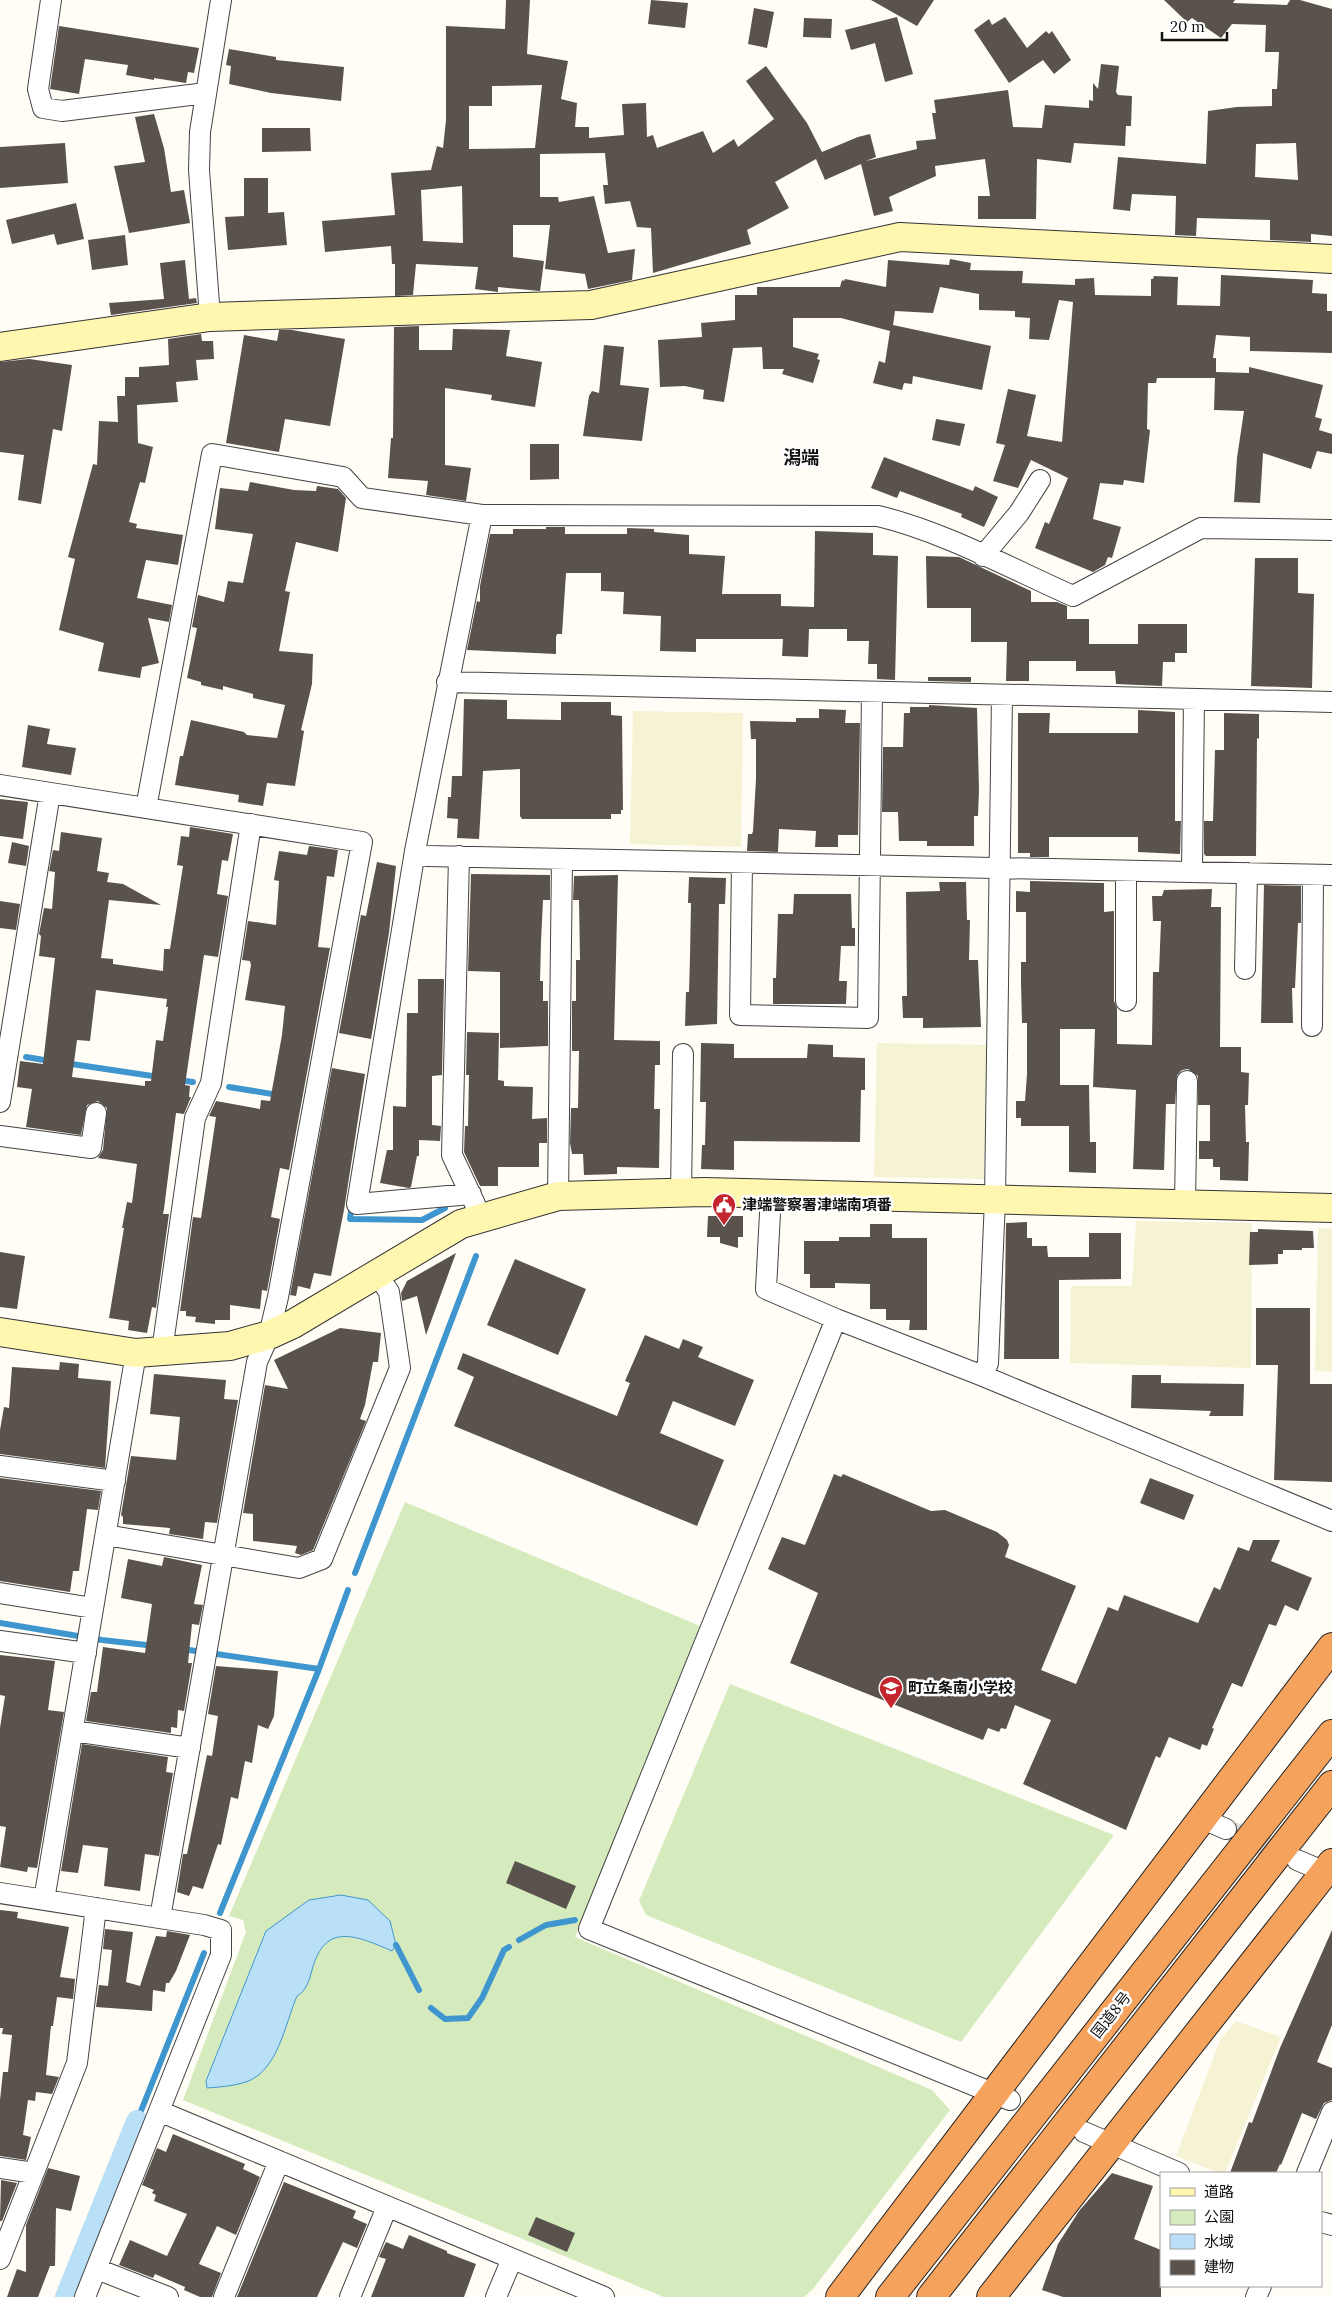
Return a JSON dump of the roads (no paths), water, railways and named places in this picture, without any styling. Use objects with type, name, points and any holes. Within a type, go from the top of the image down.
[{"type":"highway","points":[[840,2297],[1001,2097],[1214,1824],[1332,1646]]},
{"type":"highway","name":"国道8号","points":[[890,2297],[1332,1734]]},
{"type":"highway","points":[[931,2297],[1332,1785]]},
{"type":"highway","points":[[991,2297],[1110,2144],[1330,1870]]},
{"type":"street","points":[[51,0],[38,89],[43,108],[62,111],[206,93]]},
{"type":"street","points":[[210,317],[199,170],[200,132],[221,0]]},
{"type":"street","points":[[0,347],[210,317],[591,305],[900,237],[1332,259]]},
{"type":"street","points":[[146,808],[212,454],[343,478],[362,498],[482,515],[878,516],[899,521],[1073,596],[1201,528],[1332,530]]},
{"type":"street","points":[[983,556],[1019,513],[1040,480]]},
{"type":"street","points":[[482,515],[415,851],[358,1204],[476,1205],[558,1196],[681,1193],[1332,1208]]},
{"type":"street","points":[[448,682],[1332,702]]},
{"type":"street","points":[[742,862],[740,1015],[868,1018],[872,692]]},
{"type":"street","points":[[983,1376],[988,1362],[995,1200],[1002,695]]},
{"type":"street","points":[[1192,872],[1194,699]]},
{"type":"street","points":[[0,785],[362,842],[278,1297],[269,1335],[257,1362],[160,1918]]},
{"type":"street","points":[[0,1102],[50,793]]},
{"type":"street","points":[[44,1900],[115,1482],[149,1352],[195,1118],[211,1083],[250,824]]},
{"type":"street","points":[[427,856],[1323,875],[1312,1026]]},
{"type":"street","points":[[458,856],[452,1155],[476,1205]]},
{"type":"street","points":[[558,1196],[562,858]]},
{"type":"street","points":[[1126,871],[1126,1001]]},
{"type":"street","points":[[1245,969],[1247,873]]},
{"type":"street","points":[[681,1193],[683,1054]]},
{"type":"street","points":[[1185,1204],[1187,1080]]},
{"type":"street","points":[[0,1136],[91,1148],[96,1113]]},
{"type":"street","points":[[771,1194],[766,1289],[836,1320],[983,1376],[1332,1521]]},
{"type":"street","points":[[0,1332],[149,1352],[230,1346],[269,1335],[292,1324],[461,1224],[476,1205]]},
{"type":"street","points":[[106,1535],[223,1557],[299,1568],[322,1559],[400,1368],[389,1292],[377,1274]]},
{"type":"street","points":[[836,1320],[589,1929],[1001,2097]]},
{"type":"street","points":[[0,1466],[115,1482]]},
{"type":"street","points":[[0,1593],[92,1612]]},
{"type":"street","points":[[0,1641],[86,1649]]},
{"type":"street","points":[[73,1731],[190,1748]]},
{"type":"street","points":[[1298,1860],[1330,1870]]},
{"type":"street","points":[[0,1893],[204,1925],[220,1930],[221,1955],[86,2297]]},
{"type":"street","points":[[0,2259],[77,2063],[96,1908]]},
{"type":"street","points":[[159,2111],[604,2297]]},
{"type":"street","points":[[1307,2172],[1332,2112]]},
{"type":"street","points":[[1084,2132],[1177,2172]]},
{"type":"street","points":[[224,2297],[279,2162]]},
{"type":"street","points":[[0,2168],[34,2173]]},
{"type":"street","points":[[350,2297],[388,2207]]},
{"type":"street","points":[[496,2297],[512,2259]]},
{"type":"street","points":[[97,2268],[168,2297]]},
{"type":"water","points":[[341,1895],[368,1900],[390,1921],[396,1945],[392,1951],[367,1941],[344,1936],[334,1938],[325,1944],[318,1954],[307,1985],[297,1996],[279,2045],[266,2068],[246,2082],[207,2088],[206,2081],[266,1931],[309,1900]]},
{"type":"waterway","points":[[26,1057],[50,1061]]},
{"type":"waterway","points":[[65,1063],[159,1077]]},
{"type":"waterway","points":[[179,1080],[193,1082]]},
{"type":"waterway","points":[[229,1087],[278,1095]]},
{"type":"waterway","points":[[352,1204],[350,1219],[422,1220],[445,1208]]},
{"type":"waterway","points":[[355,1573],[476,1256]]},
{"type":"waterway","points":[[220,1913],[319,1669],[348,1590]]},
{"type":"waterway","points":[[0,1623],[102,1640],[155,1646]]},
{"type":"waterway","points":[[182,1649],[319,1669]]},
{"type":"waterway","points":[[519,1940],[546,1925],[575,1920]]},
{"type":"waterway","points":[[396,1945],[419,1990]]},
{"type":"waterway","points":[[431,2008],[445,2019],[468,2018],[482,1998],[504,1950],[509,1947]]},
{"type":"waterway","points":[[137,2121],[204,1953]]},
{"type":"waterway","points":[[66,2297],[137,2121]]},
{"type":"tunnel","points":[[1226,1829],[1291,1857]]},
{"type":"place","name":"津端警察署津端南項番","points":[[724,1226]]},
{"type":"place","name":"町立条南小学校","points":[[891,1709]]},
{"type":"district","name":"潟端","points":[[801,458]]}]
